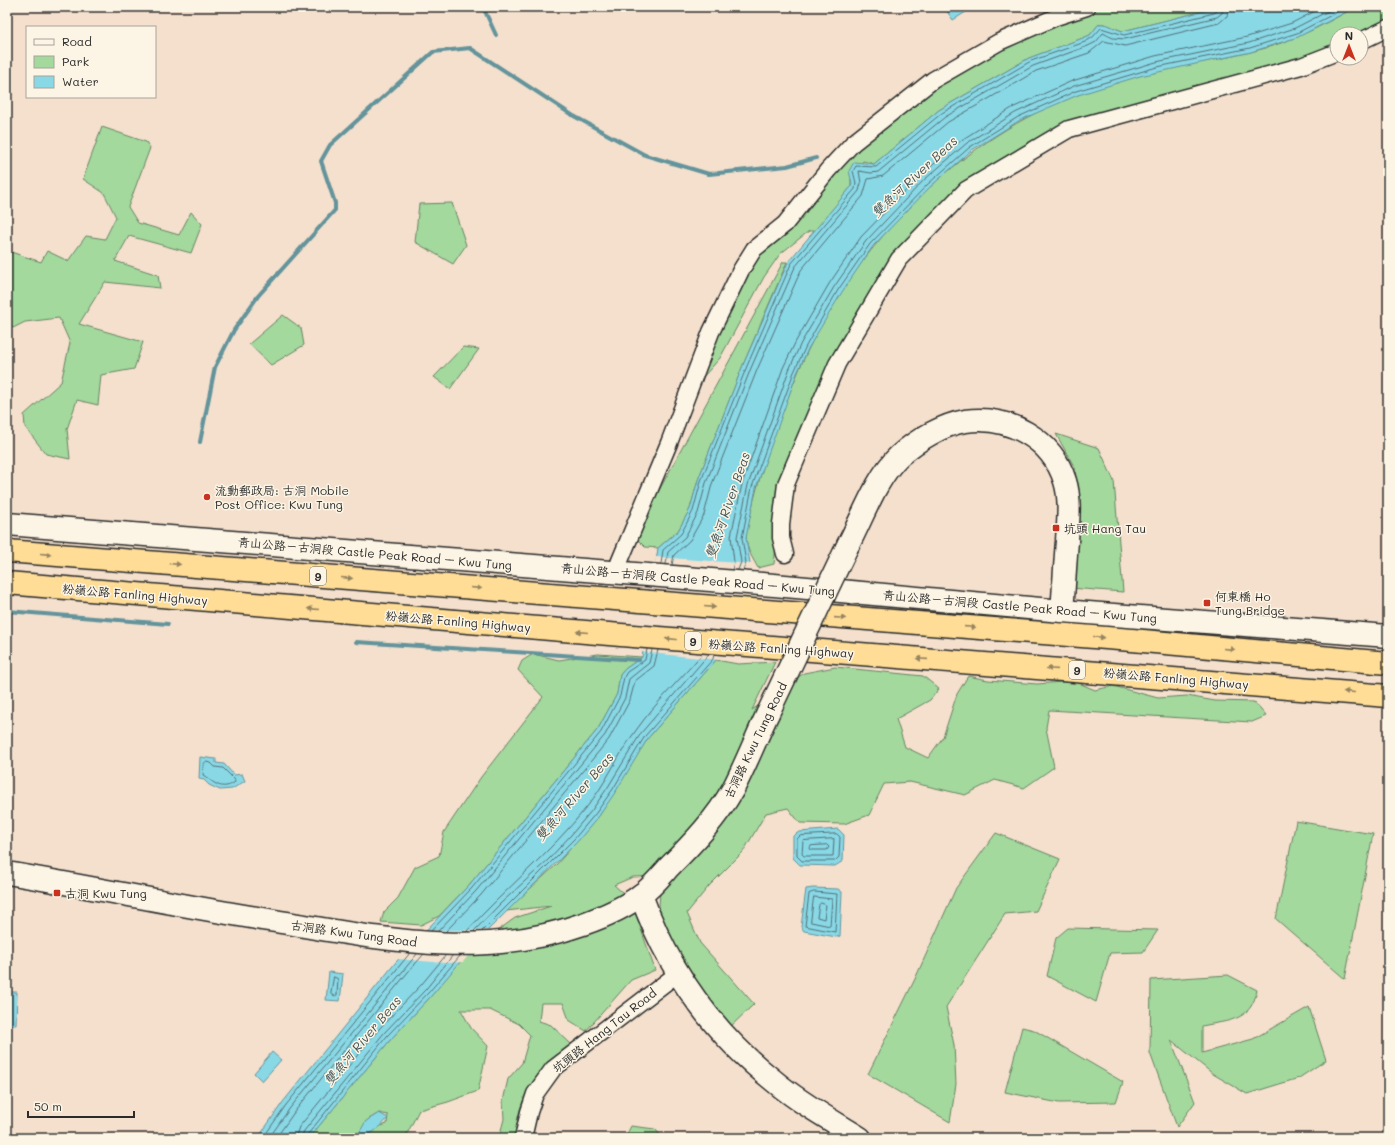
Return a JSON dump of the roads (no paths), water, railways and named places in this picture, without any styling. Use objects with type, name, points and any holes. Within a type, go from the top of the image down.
[{"type":"highway","name":"9","points":[[7,550],[1132,640],[1388,663]]},
{"type":"highway","name":"粉嶺公路 Fanling Highway","points":[[7,583],[766,647],[1388,696]]},
{"type":"street","points":[[620,573],[619,563],[669,443],[711,332],[741,270],[754,250],[785,224],[828,170],[853,143],[933,80],[999,42],[1056,17],[1087,7]]},
{"type":"street","points":[[1369,37],[1388,28]]},
{"type":"street","points":[[785,554],[781,538],[781,524],[786,484],[837,364],[899,259],[966,190],[1069,129],[1301,66],[1329,55]]},
{"type":"street","name":"古洞路 Kwu Tung Road","points":[[7,873],[196,908],[386,939],[458,944],[485,944],[517,941],[562,931],[607,915],[641,895],[691,844],[719,811],[733,789],[848,545],[885,473],[899,457],[915,444],[945,427],[965,421],[986,421],[1011,424],[1042,443],[1058,463],[1066,482],[1069,505],[1062,611]]},
{"type":"street","name":"青山公路－古洞段 Castle Peak Road – Kwu Tung","points":[[7,524],[647,574],[1062,611],[1388,636]]},
{"type":"street","points":[[641,895],[660,942],[677,974],[715,1026],[743,1056],[775,1082],[860,1138]]},
{"type":"street","name":"坑頭路 Hang Tau Road","points":[[523,1138],[535,1094],[553,1069],[677,974]]},
{"type":"water","points":[[944,7],[974,7],[953,20]]},
{"type":"water","name":"雙魚河 River Beas","points":[[1220,7],[1356,7],[1298,37],[1251,52],[1140,76],[1078,95],[1020,120],[972,150],[930,187],[873,246],[842,292],[809,347],[797,373],[756,488],[746,538],[750,563],[716,660],[648,738],[616,791],[599,816],[578,841],[485,933],[432,995],[391,1039],[309,1138],[258,1138],[283,1102],[396,962],[469,885],[598,729],[617,694],[620,675],[625,669],[642,657],[658,548],[678,531],[690,509],[698,480],[743,365],[788,262],[851,187],[852,183],[849,171],[854,162],[874,164],[939,110],[1029,58],[1090,35],[1099,24],[1105,24],[1123,31]]},
{"type":"water","points":[[200,757],[216,759],[216,763],[224,764],[234,775],[242,774],[245,781],[232,789],[220,790],[209,785],[204,780],[199,779]]},
{"type":"water","points":[[838,829],[844,835],[843,861],[835,866],[800,865],[793,858],[793,836],[799,832]]},
{"type":"water","points":[[806,889],[838,889],[842,892],[840,936],[836,937],[804,931],[801,927]]},
{"type":"water","points":[[329,972],[343,974],[340,1001],[326,1000]]},
{"type":"water","points":[[7,992],[17,992],[16,1025],[7,1024]]},
{"type":"water","points":[[272,1052],[281,1060],[262,1081],[254,1073]]},
{"type":"water","points":[[379,1113],[388,1118],[374,1132],[360,1138],[356,1138],[366,1121]]},
{"type":"waterway","points":[[483,7],[496,35]]},
{"type":"waterway","points":[[200,442],[215,367],[234,330],[258,296],[335,210],[335,203],[321,161],[330,145],[433,52],[470,48],[572,115],[645,155],[709,174],[787,166],[816,158]]},
{"type":"waterway","points":[[7,611],[168,624]]},
{"type":"waterway","points":[[356,642],[639,660]]},
{"type":"place","name":"流動郵政局: 古洞 Mobile Post Office: Kwu Tung","points":[[207,497]]},
{"type":"place","name":"坑頭 Hang Tau","points":[[1056,528]]},
{"type":"place","name":"何東橋 Ho Tung Bridge","points":[[1207,603]]},
{"type":"place","name":"古洞 Kwu Tung","points":[[57,893]]}]
